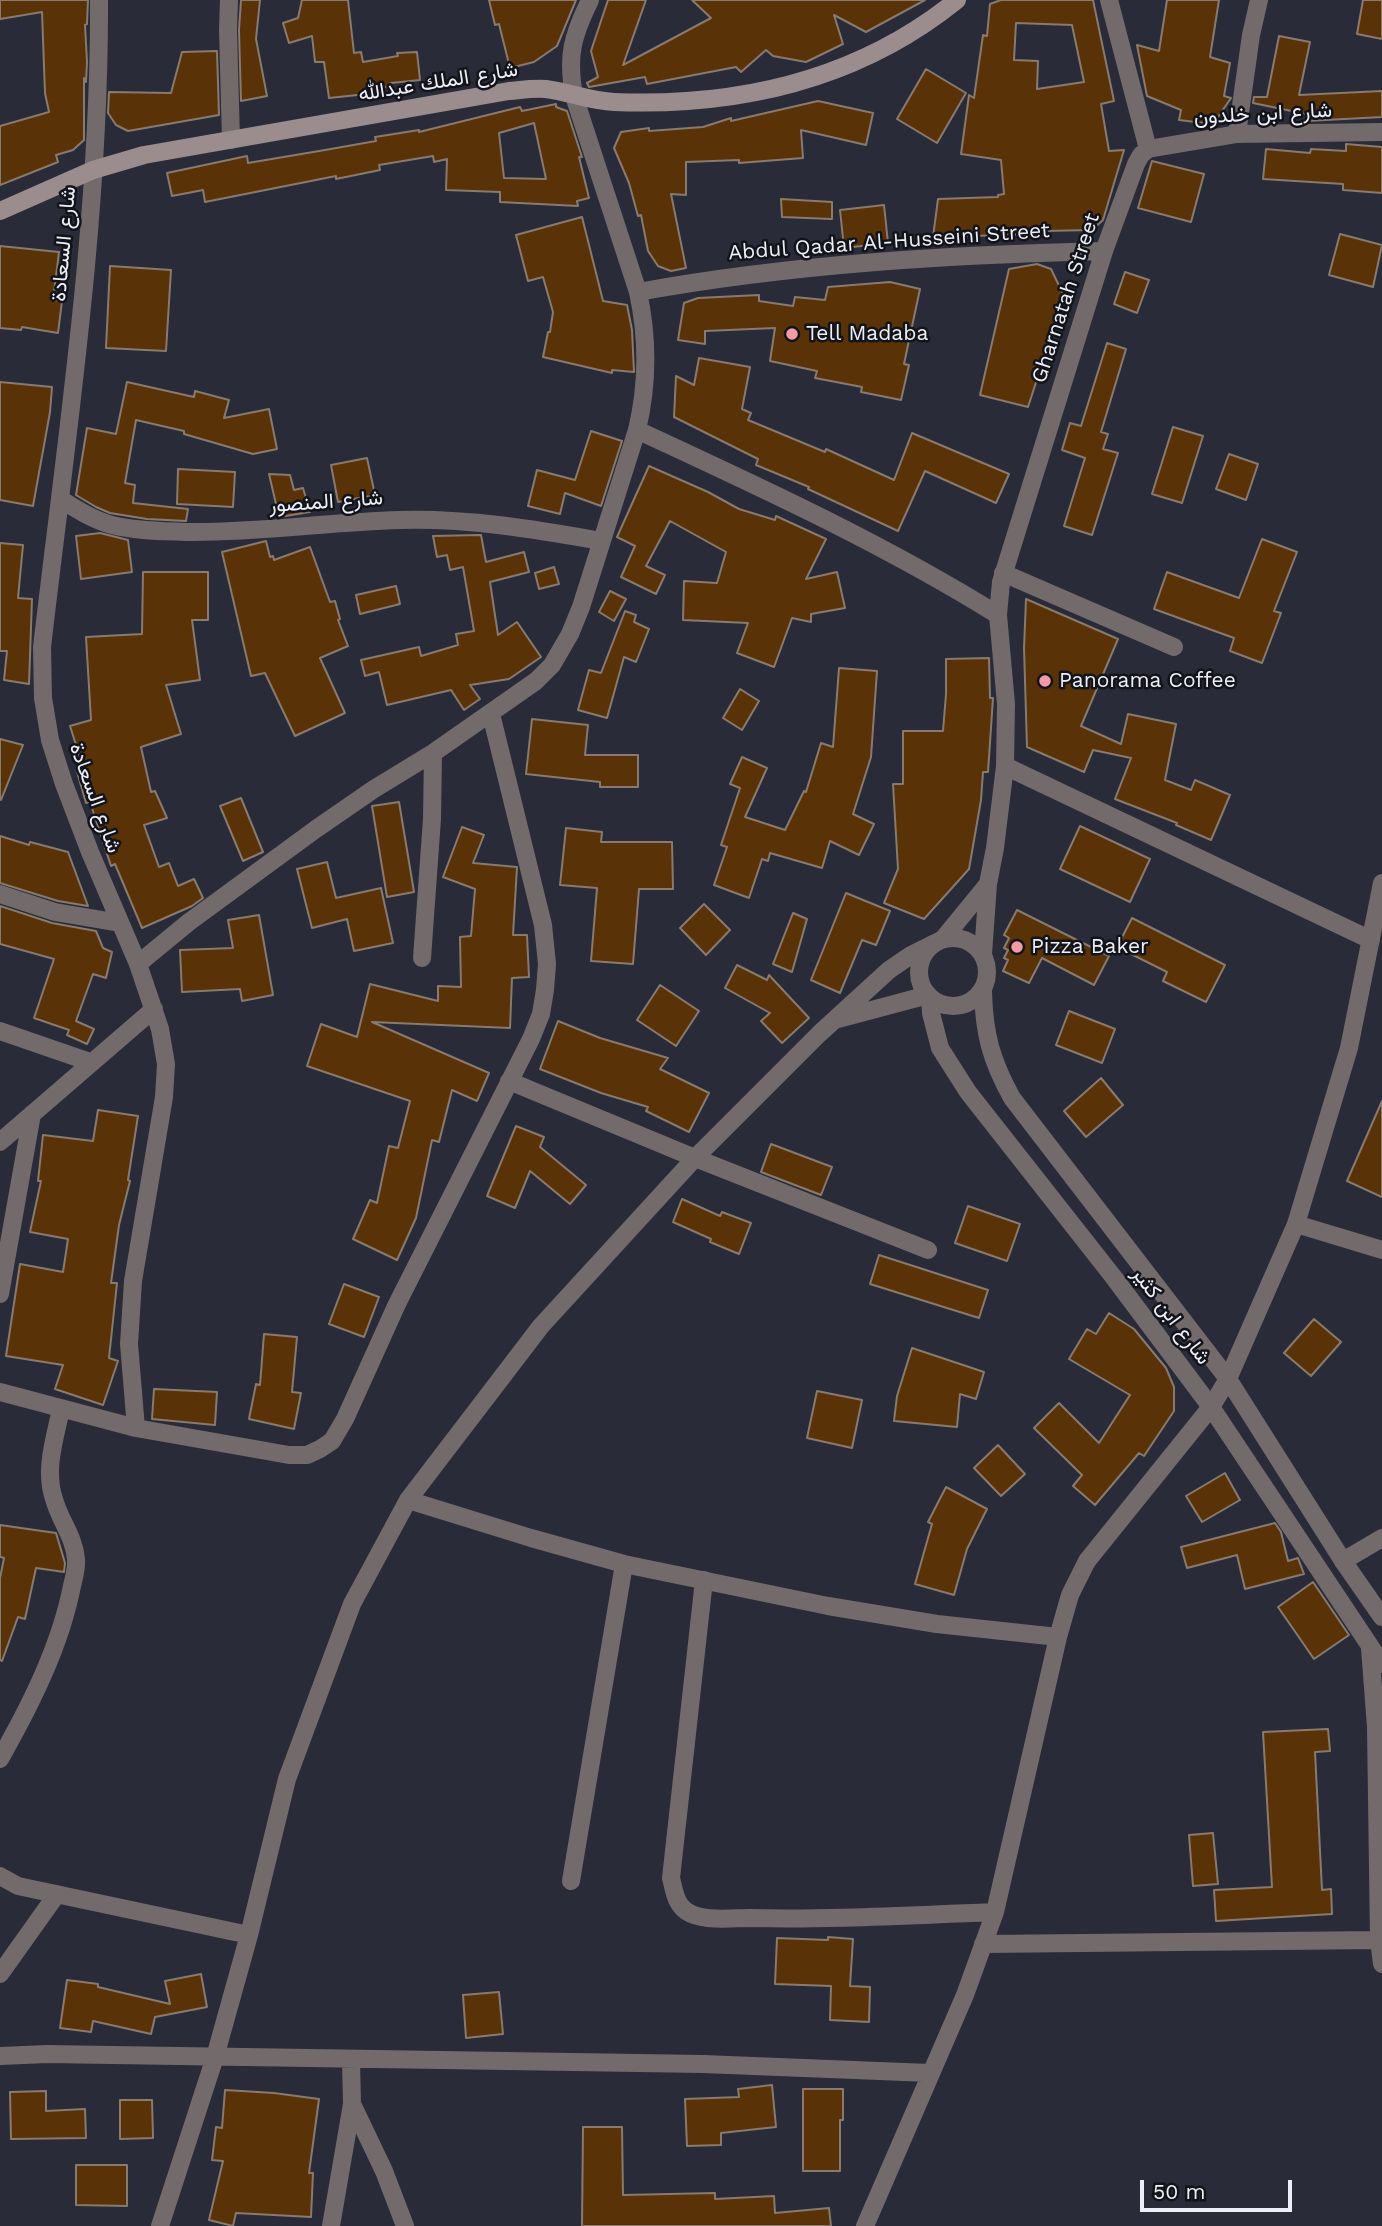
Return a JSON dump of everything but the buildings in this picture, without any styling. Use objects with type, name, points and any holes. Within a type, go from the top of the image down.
[{"type":"main road","name":"شارع الملك عبدالله","points":[[0,211],[93,170],[144,155],[509,92],[547,89],[610,102],[654,103],[698,101],[790,86],[860,62],[915,32],[957,0]]},
{"type":"street","name":"شارع السعادة","points":[[99,0],[99,79],[86,270],[42,648],[43,698],[50,740],[64,784],[138,964],[154,1009],[166,1064],[164,1097],[133,1281],[130,1344],[136,1429]]},
{"type":"street","points":[[229,0],[232,140]]},
{"type":"street","points":[[138,964],[189,922],[316,829],[433,753],[536,681],[552,665],[570,634],[637,430],[646,362],[638,292],[574,96],[570,73],[570,50],[590,0]]},
{"type":"street","points":[[1109,0],[1148,149]]},
{"type":"street","points":[[1237,134],[1251,35],[1259,0]]},
{"type":"street","name":"شارع ابن خلدون","points":[[1148,149],[1237,134],[1382,132]]},
{"type":"street","name":"Gharnatah Street","points":[[983,954],[988,884],[1005,766],[1006,704],[998,615],[1003,573],[1104,251],[1136,164],[1148,149]]},
{"type":"street","name":"Abdul Qadar Al-Husseini Street","points":[[638,292],[708,279],[802,267],[1004,254],[1104,251]]},
{"type":"street","points":[[637,430],[869,540],[998,615]]},
{"type":"street","name":"شارع المنصور","points":[[60,499],[110,525],[141,529],[208,532],[367,522],[449,521],[525,527],[601,541]]},
{"type":"street","points":[[1003,573],[1174,648]]},
{"type":"street","points":[[0,1392],[136,1429],[289,1455],[307,1455],[332,1441],[541,1014],[547,964],[543,925],[491,713]]},
{"type":"street","points":[[422,958],[426,925],[433,753]]},
{"type":"street","points":[[1005,766],[1371,940]]},
{"type":"street","points":[[865,2226],[965,1994],[995,1912],[1070,1595],[1087,1561],[1211,1407],[1228,1379],[1296,1224],[1349,1048],[1382,883]]},
{"type":"street","points":[[160,2226],[215,2057],[249,1935],[287,1779],[352,1604],[408,1500],[541,1326],[695,1158],[889,970],[911,955],[938,942],[954,937],[976,946],[983,954],[988,967],[982,991],[962,1006],[949,1007],[937,1003],[929,996],[921,985],[919,974],[925,952],[938,942],[988,884]]},
{"type":"street","points":[[0,894],[55,912],[120,923]]},
{"type":"street","name":"شارع ابن كثير","points":[[982,991],[984,1028],[990,1052],[1012,1098],[1228,1379],[1343,1561],[1382,1617]]},
{"type":"street","points":[[835,1020],[929,996]]},
{"type":"street","name":"شارع ابن كثير","points":[[929,996],[940,1048],[968,1092],[1115,1279],[1211,1407],[1382,1664]]},
{"type":"street","points":[[0,1142],[154,1009]]},
{"type":"street","points":[[0,1031],[90,1062]]},
{"type":"street","points":[[509,1081],[928,1250]]},
{"type":"street","points":[[0,1294],[32,1114]]},
{"type":"street","points":[[1296,1224],[1382,1250]]},
{"type":"street","points":[[0,1759],[23,1719],[54,1647],[69,1602],[76,1562],[73,1542],[53,1499],[51,1483],[50,1461],[61,1409]]},
{"type":"street","points":[[408,1500],[624,1564],[828,1606],[937,1624],[1058,1637]]},
{"type":"street","points":[[1343,1561],[1382,1538]]},
{"type":"street","points":[[571,1881],[624,1564]]},
{"type":"street","points":[[704,1580],[671,1878],[677,1901],[687,1911],[706,1917],[820,1920],[995,1912]]},
{"type":"street","points":[[1370,1648],[1376,1727],[1379,1940],[1382,1964]]},
{"type":"street","points":[[0,1875],[18,1886],[249,1935]]},
{"type":"street","points":[[0,1974],[57,1894]]},
{"type":"street","points":[[983,1944],[1379,1940]]},
{"type":"street","points":[[0,2056],[703,2064],[930,2073]]},
{"type":"street","points":[[331,2226],[352,2104],[351,2061]]},
{"type":"street","points":[[352,2104],[384,2171],[405,2226]]},
{"type":"place","name":"Tell Madaba","points":[[792,334]]},
{"type":"place","name":"Panorama Coffee","points":[[1045,681]]},
{"type":"place","name":"Pizza Baker","points":[[1017,947]]}]
